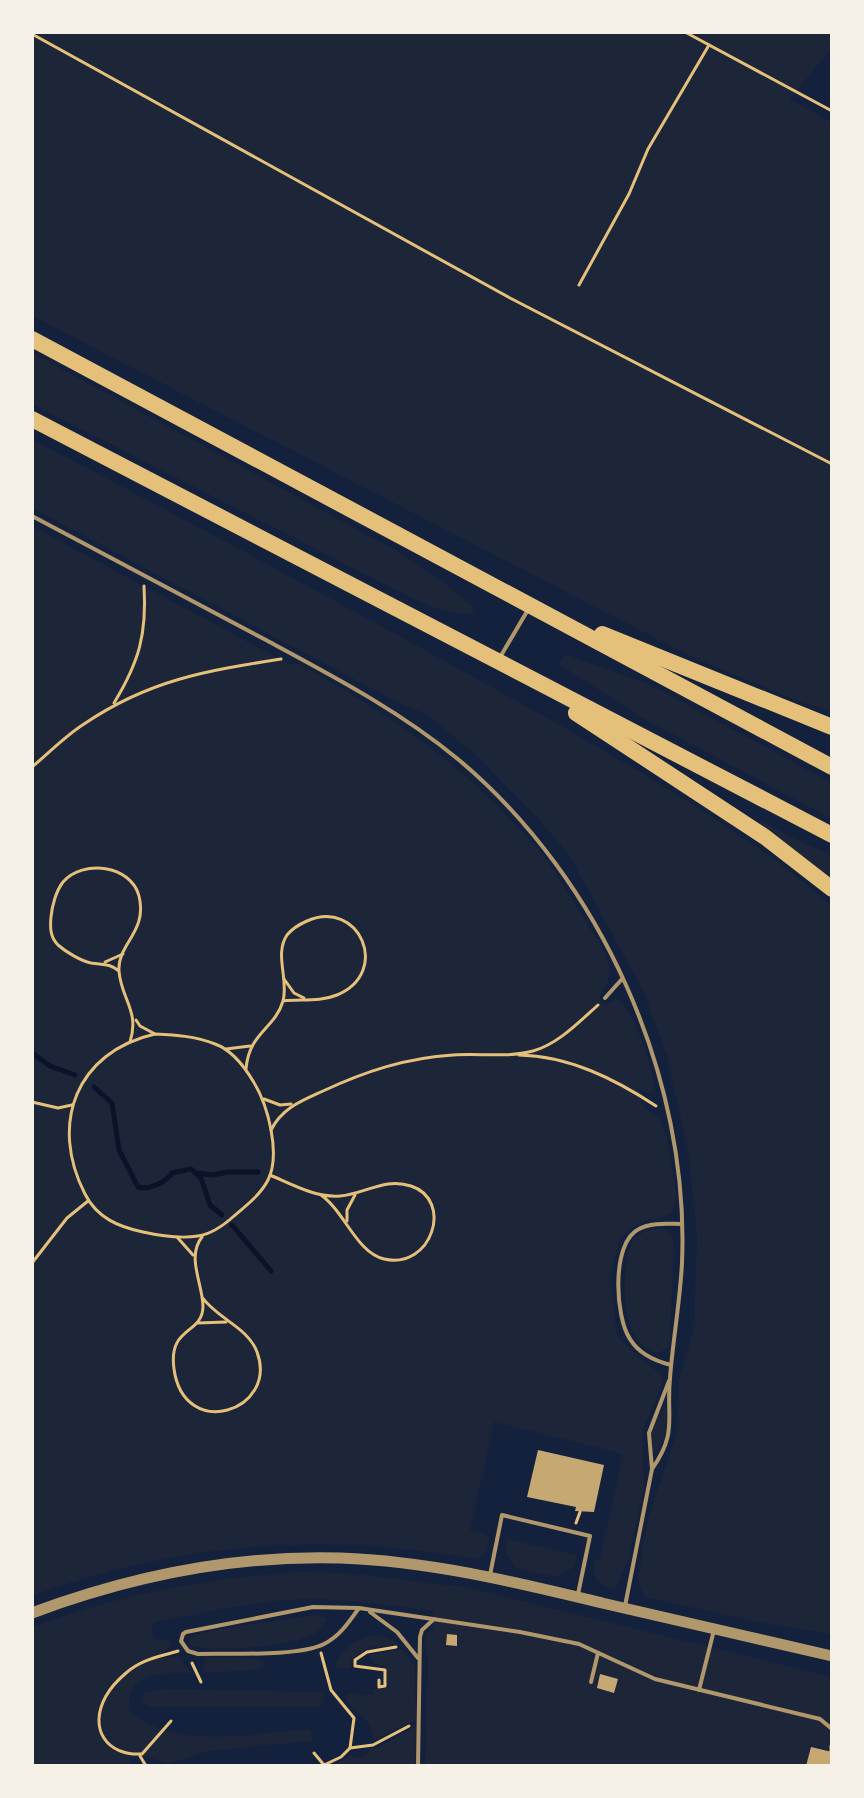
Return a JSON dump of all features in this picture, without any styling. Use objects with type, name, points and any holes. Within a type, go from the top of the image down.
[{"type":"highway","points":[[32,339],[832,767]]},
{"type":"highway","points":[[32,419],[832,835]]},
{"type":"highway","points":[[530,606],[832,727]]},
{"type":"highway","points":[[498,662],[737,817],[832,889]]},
{"type":"street","points":[[32,1613],[149,1577],[255,1560],[369,1560],[409,1563],[490,1577],[832,1656]]},
{"type":"lane","points":[[32,516],[296,657],[380,704],[419,730],[458,759],[520,818],[548,854],[602,938],[640,1021],[657,1073],[678,1165],[682,1224],[672,1365],[649,1433],[652,1469],[624,1608]]},
{"type":"lane","points":[[498,662],[530,606]]},
{"type":"lane","points":[[605,998],[622,979]]},
{"type":"lane","points":[[672,1365],[650,1358],[629,1338],[620,1310],[619,1271],[621,1249],[636,1229],[649,1225],[682,1224]]},
{"type":"lane","points":[[652,1469],[662,1455],[670,1432],[669,1380]]},
{"type":"lane","points":[[490,1577],[502,1515],[590,1536],[577,1597]]},
{"type":"lane","points":[[359,1608],[347,1627],[319,1646],[281,1651],[198,1654],[185,1648],[181,1637],[192,1630],[313,1607],[359,1608],[579,1644],[655,1679],[820,1719],[832,1729]]},
{"type":"lane","points":[[365,1609],[385,1622],[420,1660]]},
{"type":"lane","points":[[418,1766],[422,1630],[434,1619]]},
{"type":"lane","points":[[699,1690],[715,1629]]},
{"type":"lane","points":[[591,1682],[598,1653]]},
{"type":"path","points":[[685,32],[832,111]]},
{"type":"path","points":[[32,34],[510,298],[832,464]]},
{"type":"path","points":[[579,285],[629,194],[648,149],[709,45]]},
{"type":"path","points":[[112,706],[139,656],[144,623],[142,574]]},
{"type":"path","points":[[32,767],[81,725],[112,706],[178,678],[296,657]]},
{"type":"path","points":[[119,971],[111,965],[90,963],[74,956],[57,945],[51,933],[51,913],[56,895],[63,882],[75,873],[107,869],[132,880],[140,904],[136,932],[123,953],[119,971],[134,1018],[130,1042]]},
{"type":"path","points":[[246,1069],[250,1046],[283,1001],[282,944],[288,933],[300,924],[326,916],[349,923],[359,934],[365,951],[362,977],[337,995],[283,1001]]},
{"type":"path","points":[[101,963],[123,953]]},
{"type":"path","points":[[283,977],[294,993],[308,1000]]},
{"type":"path","points":[[512,1055],[551,1043],[605,998]]},
{"type":"path","points":[[134,1018],[140,1026],[155,1034]]},
{"type":"path","points":[[155,1034],[189,1036],[224,1049],[246,1069],[262,1098],[271,1130],[270,1175],[262,1189],[220,1228],[205,1234],[177,1237],[121,1227],[99,1213],[88,1200],[75,1175],[69,1154],[67,1127],[72,1105],[92,1071],[113,1051],[155,1034]]},
{"type":"path","points":[[224,1049],[250,1046]]},
{"type":"path","points":[[271,1130],[276,1119],[295,1104],[352,1077],[388,1064],[454,1055],[535,1055],[578,1065],[666,1112]]},
{"type":"path","points":[[262,1098],[280,1105],[295,1104]]},
{"type":"path","points":[[32,1102],[58,1108],[72,1105]]},
{"type":"path","points":[[270,1175],[321,1195],[339,1211],[373,1255],[388,1260],[417,1254],[434,1231],[430,1204],[413,1186],[377,1184],[356,1194],[321,1195]]},
{"type":"path","points":[[347,1225],[347,1210],[356,1194]]},
{"type":"path","points":[[32,1263],[67,1218],[88,1200]]},
{"type":"path","points":[[202,1297],[209,1308],[252,1343],[261,1375],[246,1400],[234,1409],[219,1413],[195,1407],[187,1401],[178,1386],[172,1351],[177,1340],[198,1323],[202,1314],[195,1257],[196,1244],[205,1234]]},
{"type":"path","points":[[177,1237],[195,1257]]},
{"type":"path","points":[[32,1274],[32,1303]]},
{"type":"path","points":[[198,1323],[228,1322]]},
{"type":"path","points":[[379,1680],[379,1687],[385,1686],[385,1670],[355,1666],[355,1660],[367,1652],[407,1643]]},
{"type":"path","points":[[319,1646],[331,1690],[354,1718],[350,1748],[341,1757],[324,1765]]},
{"type":"path","points":[[185,1648],[201,1682]]},
{"type":"path","points":[[171,1721],[142,1754],[122,1753],[107,1744],[101,1708],[111,1688],[128,1671],[141,1662],[176,1652]]},
{"type":"path","points":[[350,1748],[373,1745],[420,1721]]},
{"type":"path","points":[[314,1753],[324,1765],[330,1766]]},
{"type":"path","points":[[138,1754],[146,1766]]},
{"type":"shaded area","points":[[32,32],[832,32],[832,47],[790,99],[832,123],[832,711],[801,702],[690,656],[32,316]]},
{"type":"shaded area","points":[[32,353],[395,550],[446,584],[474,608],[472,613],[450,612],[415,600],[32,404]]},
{"type":"shaded area","points":[[32,439],[323,594],[608,753],[746,840],[832,907],[832,1634],[767,1624],[644,1597],[638,1579],[648,1518],[677,1433],[679,1380],[694,1329],[697,1234],[688,1151],[667,1056],[643,990],[569,855],[476,755],[428,715],[399,703],[32,508]]},
{"type":"shaded area","points":[[32,526],[289,664],[299,664],[357,698],[436,752],[485,795],[543,855],[606,955],[609,975],[599,997],[604,1006],[616,999],[623,1005],[642,1040],[655,1091],[648,1093],[638,1090],[644,1108],[659,1118],[667,1138],[677,1198],[672,1212],[629,1229],[619,1240],[610,1277],[617,1336],[640,1359],[660,1373],[663,1383],[643,1429],[644,1489],[628,1560],[616,1588],[601,1583],[595,1576],[593,1566],[594,1560],[600,1559],[623,1454],[494,1422],[470,1530],[486,1534],[489,1538],[487,1551],[477,1560],[365,1546],[252,1547],[140,1564],[32,1596]]},
{"type":"shaded area","points":[[565,654],[650,685],[832,783],[832,819],[644,719],[559,664]]},
{"type":"shaded area","points":[[758,822],[764,822],[832,855],[832,879]]},
{"type":"shaded area","points":[[664,1229],[672,1235],[674,1251],[669,1347],[655,1353],[638,1340],[631,1327],[625,1296],[626,1264],[633,1238],[647,1230]]},
{"type":"shaded area","points":[[666,1407],[666,1432],[656,1455],[652,1443],[653,1430]]},
{"type":"shaded area","points":[[507,1539],[577,1555],[574,1567],[556,1577],[516,1568],[505,1553]]},
{"type":"shaded area","points":[[299,1572],[346,1573],[465,1587],[832,1677],[832,1766],[425,1766],[428,1660],[424,1643],[426,1634],[433,1629],[433,1611],[315,1599],[254,1604],[154,1622],[151,1627],[154,1639],[169,1640],[173,1645],[163,1652],[164,1658],[178,1656],[191,1673],[157,1675],[140,1681],[130,1697],[129,1710],[147,1723],[191,1735],[310,1730],[313,1741],[208,1751],[168,1764],[146,1756],[130,1758],[129,1766],[32,1766],[32,1627],[98,1606],[164,1590]]},
{"type":"shaded area","points":[[316,1615],[324,1617],[324,1624],[313,1634],[297,1640],[228,1649],[189,1644],[190,1637],[219,1629]]},
{"type":"shaded area","points":[[368,1636],[380,1636],[399,1643],[368,1648],[351,1660],[351,1668],[334,1668],[347,1648]]},
{"type":"shaded area","points":[[401,1649],[415,1666],[416,1720],[374,1739],[365,1719],[345,1697],[348,1693],[374,1695],[373,1689],[388,1689],[387,1667],[374,1664],[370,1655]]},
{"type":"shaded area","points":[[205,1657],[253,1658],[263,1661],[263,1667],[249,1671],[204,1672]]},
{"type":"shaded area","points":[[159,1689],[324,1692],[320,1707],[149,1707],[143,1703],[144,1693]]},
{"type":"shaded area","points":[[416,1726],[415,1766],[336,1764],[350,1755],[360,1758],[370,1749]]},
{"type":"building","points":[[538,1450],[604,1465],[594,1512],[575,1511],[576,1507],[527,1497]]},
{"type":"building","points":[[447,1634],[457,1635],[457,1646],[446,1645]]},
{"type":"building","points":[[600,1674],[618,1679],[614,1693],[597,1688]]},
{"type":"building","points":[[811,1747],[832,1752],[832,1766],[806,1766]]},
{"type":"waterway","points":[[32,1053],[50,1066],[75,1075]]},
{"type":"waterway","points":[[94,1087],[112,1103],[119,1150],[138,1187],[152,1187],[172,1173],[191,1169],[201,1178],[210,1205],[222,1215]]},
{"type":"waterway","points":[[198,1173],[258,1172]]},
{"type":"waterway","points":[[232,1225],[271,1271]]}]
